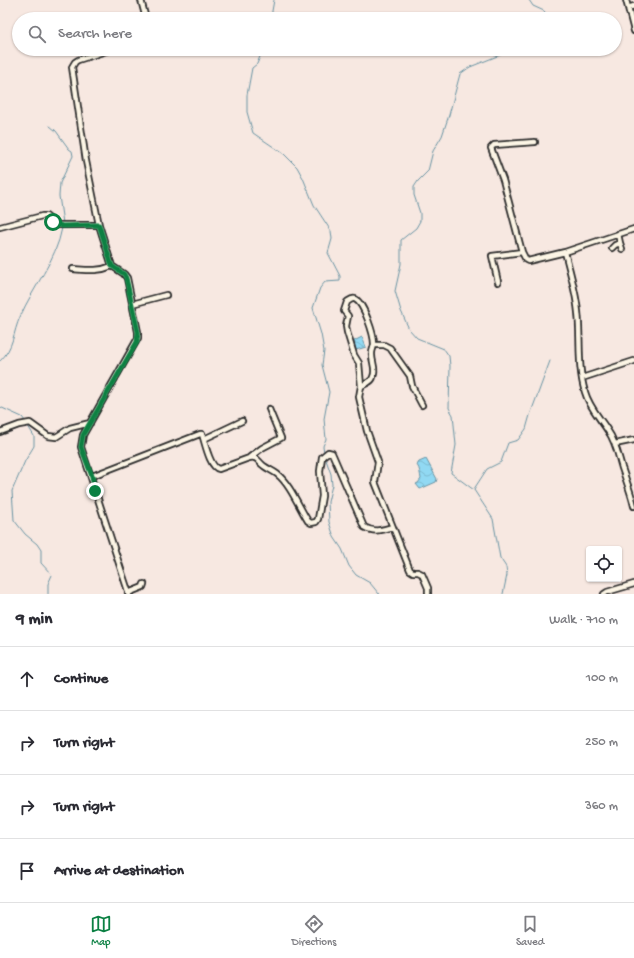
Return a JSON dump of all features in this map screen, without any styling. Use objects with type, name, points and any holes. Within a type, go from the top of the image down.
[{"type":"street","points":[[141,0],[144,12]]},
{"type":"street","points":[[626,0],[634,32]]},
{"type":"street","points":[[628,8],[634,6]]},
{"type":"street","points":[[90,56],[78,60],[72,67],[86,161],[99,225],[112,266],[124,274],[126,278],[138,332],[137,342],[83,435],[81,447],[92,476],[128,593],[143,587],[144,584]]},
{"type":"street","points":[[535,142],[494,145],[491,148],[503,180],[524,258],[528,261],[565,252],[634,229]]},
{"type":"street","points":[[0,228],[42,216],[46,216],[57,225],[62,226],[99,225]]},
{"type":"street","points":[[618,234],[622,249]]},
{"type":"street","points":[[612,248],[620,243]]},
{"type":"street","points":[[498,282],[492,256],[522,252]]},
{"type":"street","points":[[565,252],[575,291],[578,313],[582,378],[587,399],[609,431],[615,444],[634,506]]},
{"type":"street","points":[[73,269],[97,271],[104,270],[112,266]]},
{"type":"street","points":[[132,304],[166,295]]},
{"type":"street","points":[[361,386],[370,382],[373,377],[374,364],[372,353],[374,344],[368,317],[360,303],[356,299],[353,299],[347,302],[344,311],[348,316],[346,326],[354,355],[359,363],[361,386],[359,397],[367,431],[378,462],[375,482],[410,570],[422,574],[428,588],[428,594]]},
{"type":"street","points":[[374,344],[384,345],[390,348],[410,376],[412,386],[422,405]]},
{"type":"street","points":[[582,378],[634,361]]},
{"type":"street","points":[[249,458],[262,448],[281,438],[269,409]]},
{"type":"street","points":[[204,439],[242,421]]},
{"type":"street","points":[[0,432],[24,423],[30,423],[48,436],[56,437],[70,428],[90,422]]},
{"type":"street","points":[[92,476],[202,434],[211,463],[216,469],[249,458],[257,458],[262,465],[280,476],[290,489],[308,521],[316,522],[318,519],[322,496],[320,471],[322,457],[328,452],[332,453],[364,526],[370,531],[377,532],[393,526]]},
{"type":"street","points":[[615,444],[634,440]]},
{"type":"street","points":[[604,594],[634,584]]},
{"type":"water","points":[[362,337],[366,347],[356,350],[354,341]]},
{"type":"water","points":[[426,459],[437,479],[436,482],[420,489],[416,484],[421,479],[417,465],[419,462]]},
{"type":"waterway","points":[[272,12],[274,0]]},
{"type":"waterway","points":[[529,0],[533,6],[544,12]]},
{"type":"waterway","points":[[260,56],[257,64],[252,68],[247,95],[247,112],[253,133],[284,154],[297,167],[314,205],[331,231],[332,239],[328,253],[340,276],[340,281],[325,282],[320,288],[313,308],[321,334],[324,351],[322,365],[329,392],[324,419],[326,439],[323,446],[324,452]]},
{"type":"waterway","points":[[498,56],[470,67],[460,74],[449,115],[442,136],[433,151],[428,171],[414,187],[414,195],[420,213],[420,221],[416,228],[401,240],[401,264],[395,291],[401,311],[409,329],[417,338],[444,349],[449,356],[449,408],[453,415],[456,445],[451,473],[474,490],[493,519],[500,558],[506,567],[507,575],[503,594]]},
{"type":"waterway","points":[[50,126],[56,131],[72,151],[73,156],[60,183],[59,196],[63,223]]},
{"type":"waterway","points":[[0,361],[5,356],[11,345],[25,306],[50,263],[62,228]]},
{"type":"waterway","points":[[474,489],[487,469],[501,462],[508,443],[518,440],[526,429],[550,361]]},
{"type":"waterway","points":[[0,407],[22,417],[25,421]]},
{"type":"waterway","points":[[28,426],[34,436],[34,446],[25,461],[12,491],[14,520],[41,550],[41,563],[52,575],[48,584],[48,594]]},
{"type":"waterway","points":[[325,457],[331,474],[332,485],[328,502],[329,522],[334,537],[342,549],[349,566],[356,575],[370,583],[379,594]]},
{"type":"route","points":[[53,222],[62,226],[99,225],[112,266],[124,274],[126,278],[138,332],[137,342],[83,435],[81,441],[81,447],[92,476],[95,491]]}]
